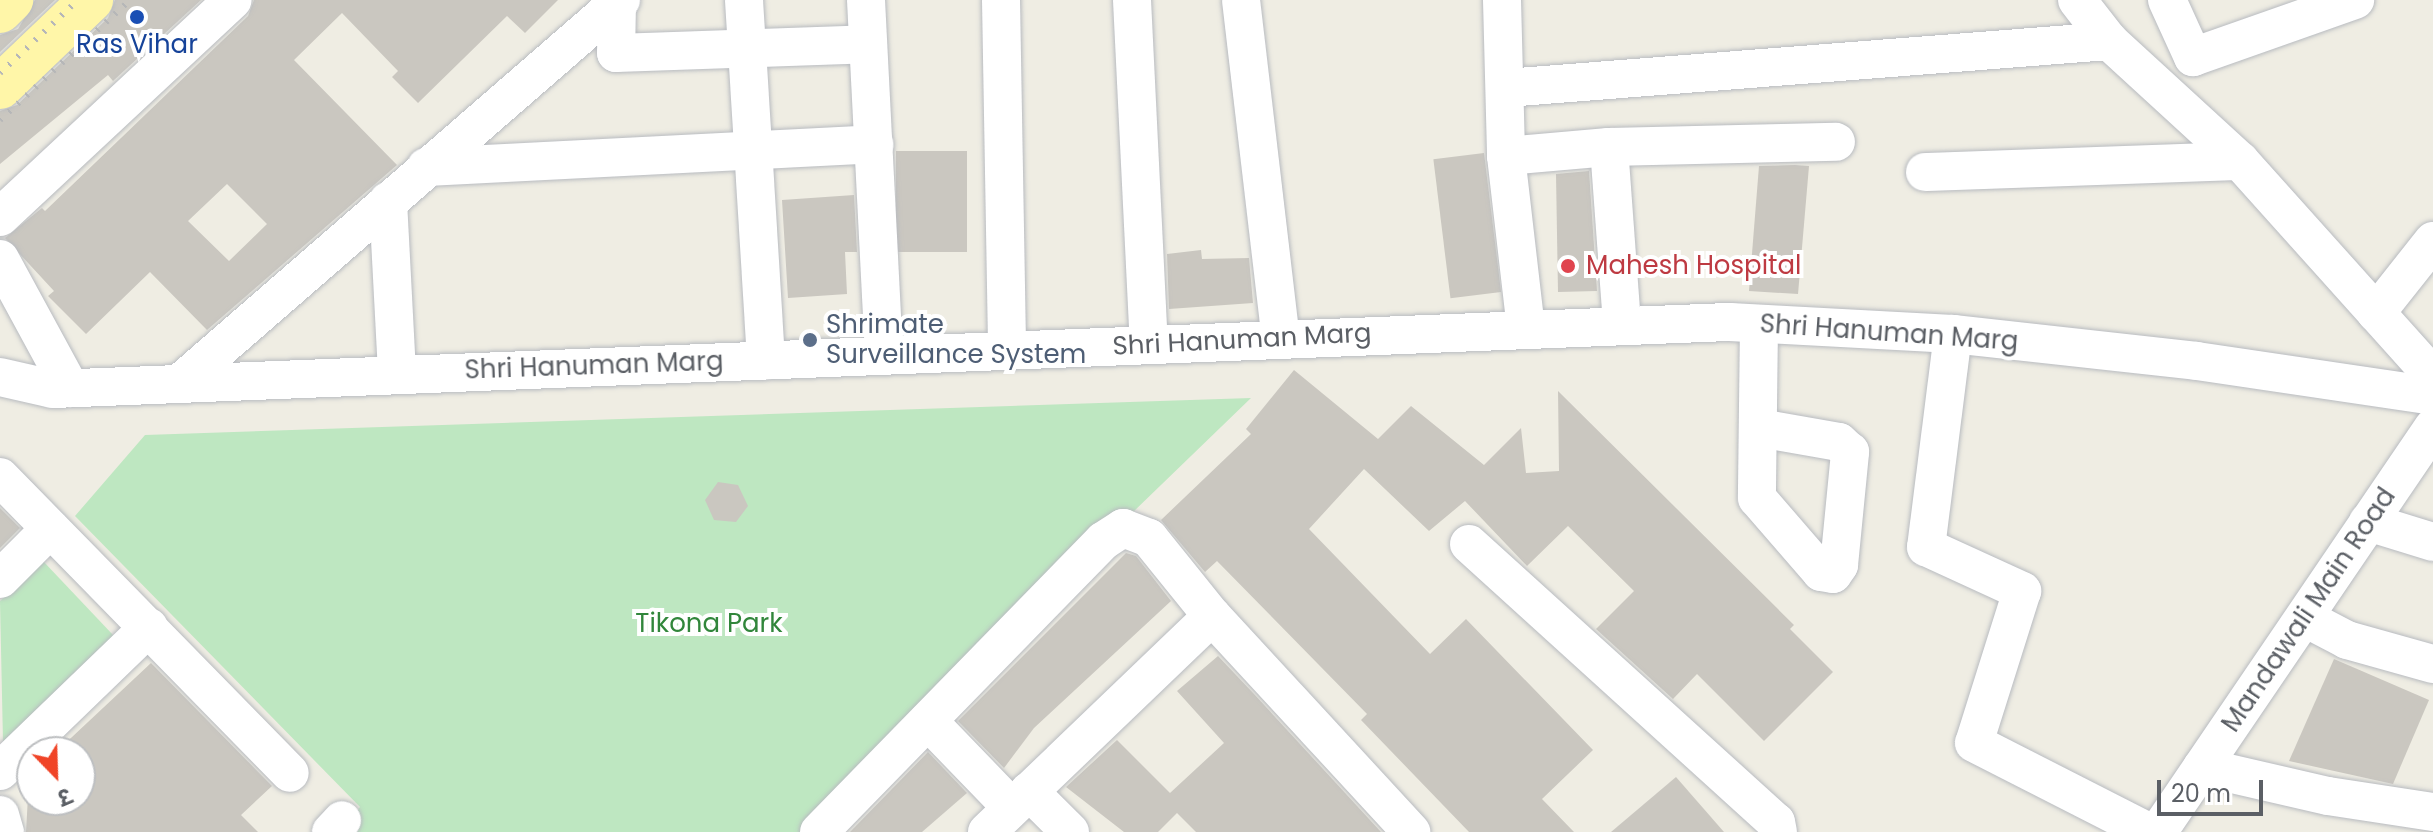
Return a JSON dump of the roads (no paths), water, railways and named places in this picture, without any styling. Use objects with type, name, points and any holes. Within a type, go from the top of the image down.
[{"type":"main road","points":[[0,11],[11,0]]},
{"type":"main road","points":[[0,87],[91,0]]},
{"type":"street","points":[[0,217],[233,0]]},
{"type":"street","points":[[744,0],[766,360]]},
{"type":"street","points":[[866,0],[884,355]]},
{"type":"street","points":[[1001,0],[1007,351]]},
{"type":"street","points":[[1132,0],[1149,344]]},
{"type":"street","points":[[1241,0],[1281,339]]},
{"type":"street","points":[[1502,0],[1506,156],[1526,329]]},
{"type":"street","points":[[2077,0],[2109,41],[2240,161],[2433,376]]},
{"type":"street","points":[[2167,0],[2193,57]]},
{"type":"street","points":[[2158,86],[2193,57],[2355,0]]},
{"type":"street","points":[[619,2],[616,53],[868,44]]},
{"type":"street","points":[[180,383],[619,2]]},
{"type":"street","points":[[1506,88],[2109,41]]},
{"type":"street","points":[[1506,156],[1609,147],[1836,142]]},
{"type":"street","points":[[426,167],[874,144]]},
{"type":"street","points":[[1609,147],[1622,325]]},
{"type":"street","points":[[1925,172],[2240,161]]},
{"type":"street","points":[[388,201],[397,374]]},
{"type":"street","points":[[2376,313],[2433,241]]},
{"type":"street","points":[[0,259],[70,388]]},
{"type":"street","points":[[1759,324],[1759,428]]},
{"type":"street","name":"Shri Hanuman Marg","points":[[0,377],[70,388],[1622,325],[1759,324],[1953,334],[2197,361],[2433,396]]},
{"type":"street","points":[[1953,334],[1926,547],[2022,591],[1974,743],[2149,832]]},
{"type":"street","name":"Mandawali Main Road","points":[[2158,832],[2433,428]]},
{"type":"street","points":[[0,477],[290,773]]},
{"type":"street","points":[[2368,522],[2433,542]]},
{"type":"street","points":[[819,832],[1103,541],[1123,528],[1149,538],[1212,616],[1411,832]]},
{"type":"street","points":[[0,579],[50,529]]},
{"type":"street","points":[[1469,544],[1776,822],[1778,832]]},
{"type":"street","points":[[1009,810],[1212,616]]},
{"type":"street","points":[[2305,618],[2347,640],[2433,664]]},
{"type":"street","points":[[0,771],[149,627]]},
{"type":"street","points":[[928,721],[1009,810],[1070,832]]},
{"type":"street","points":[[2202,767],[2328,796],[2433,812]]},
{"type":"street","points":[[0,815],[5,832]]},
{"type":"railway","points":[[0,73],[78,0]]},
{"type":"railway","points":[[0,120],[130,0]]},
{"type":"place","name":"Ras Vihar","points":[[137,17]]},
{"type":"place","name":"Mahesh Hospital","points":[[1568,266]]},
{"type":"place","name":"Shrimate Surveillance System","points":[[810,340]]},
{"type":"park label","name":"Tikona Park","points":[[709,624]]}]
